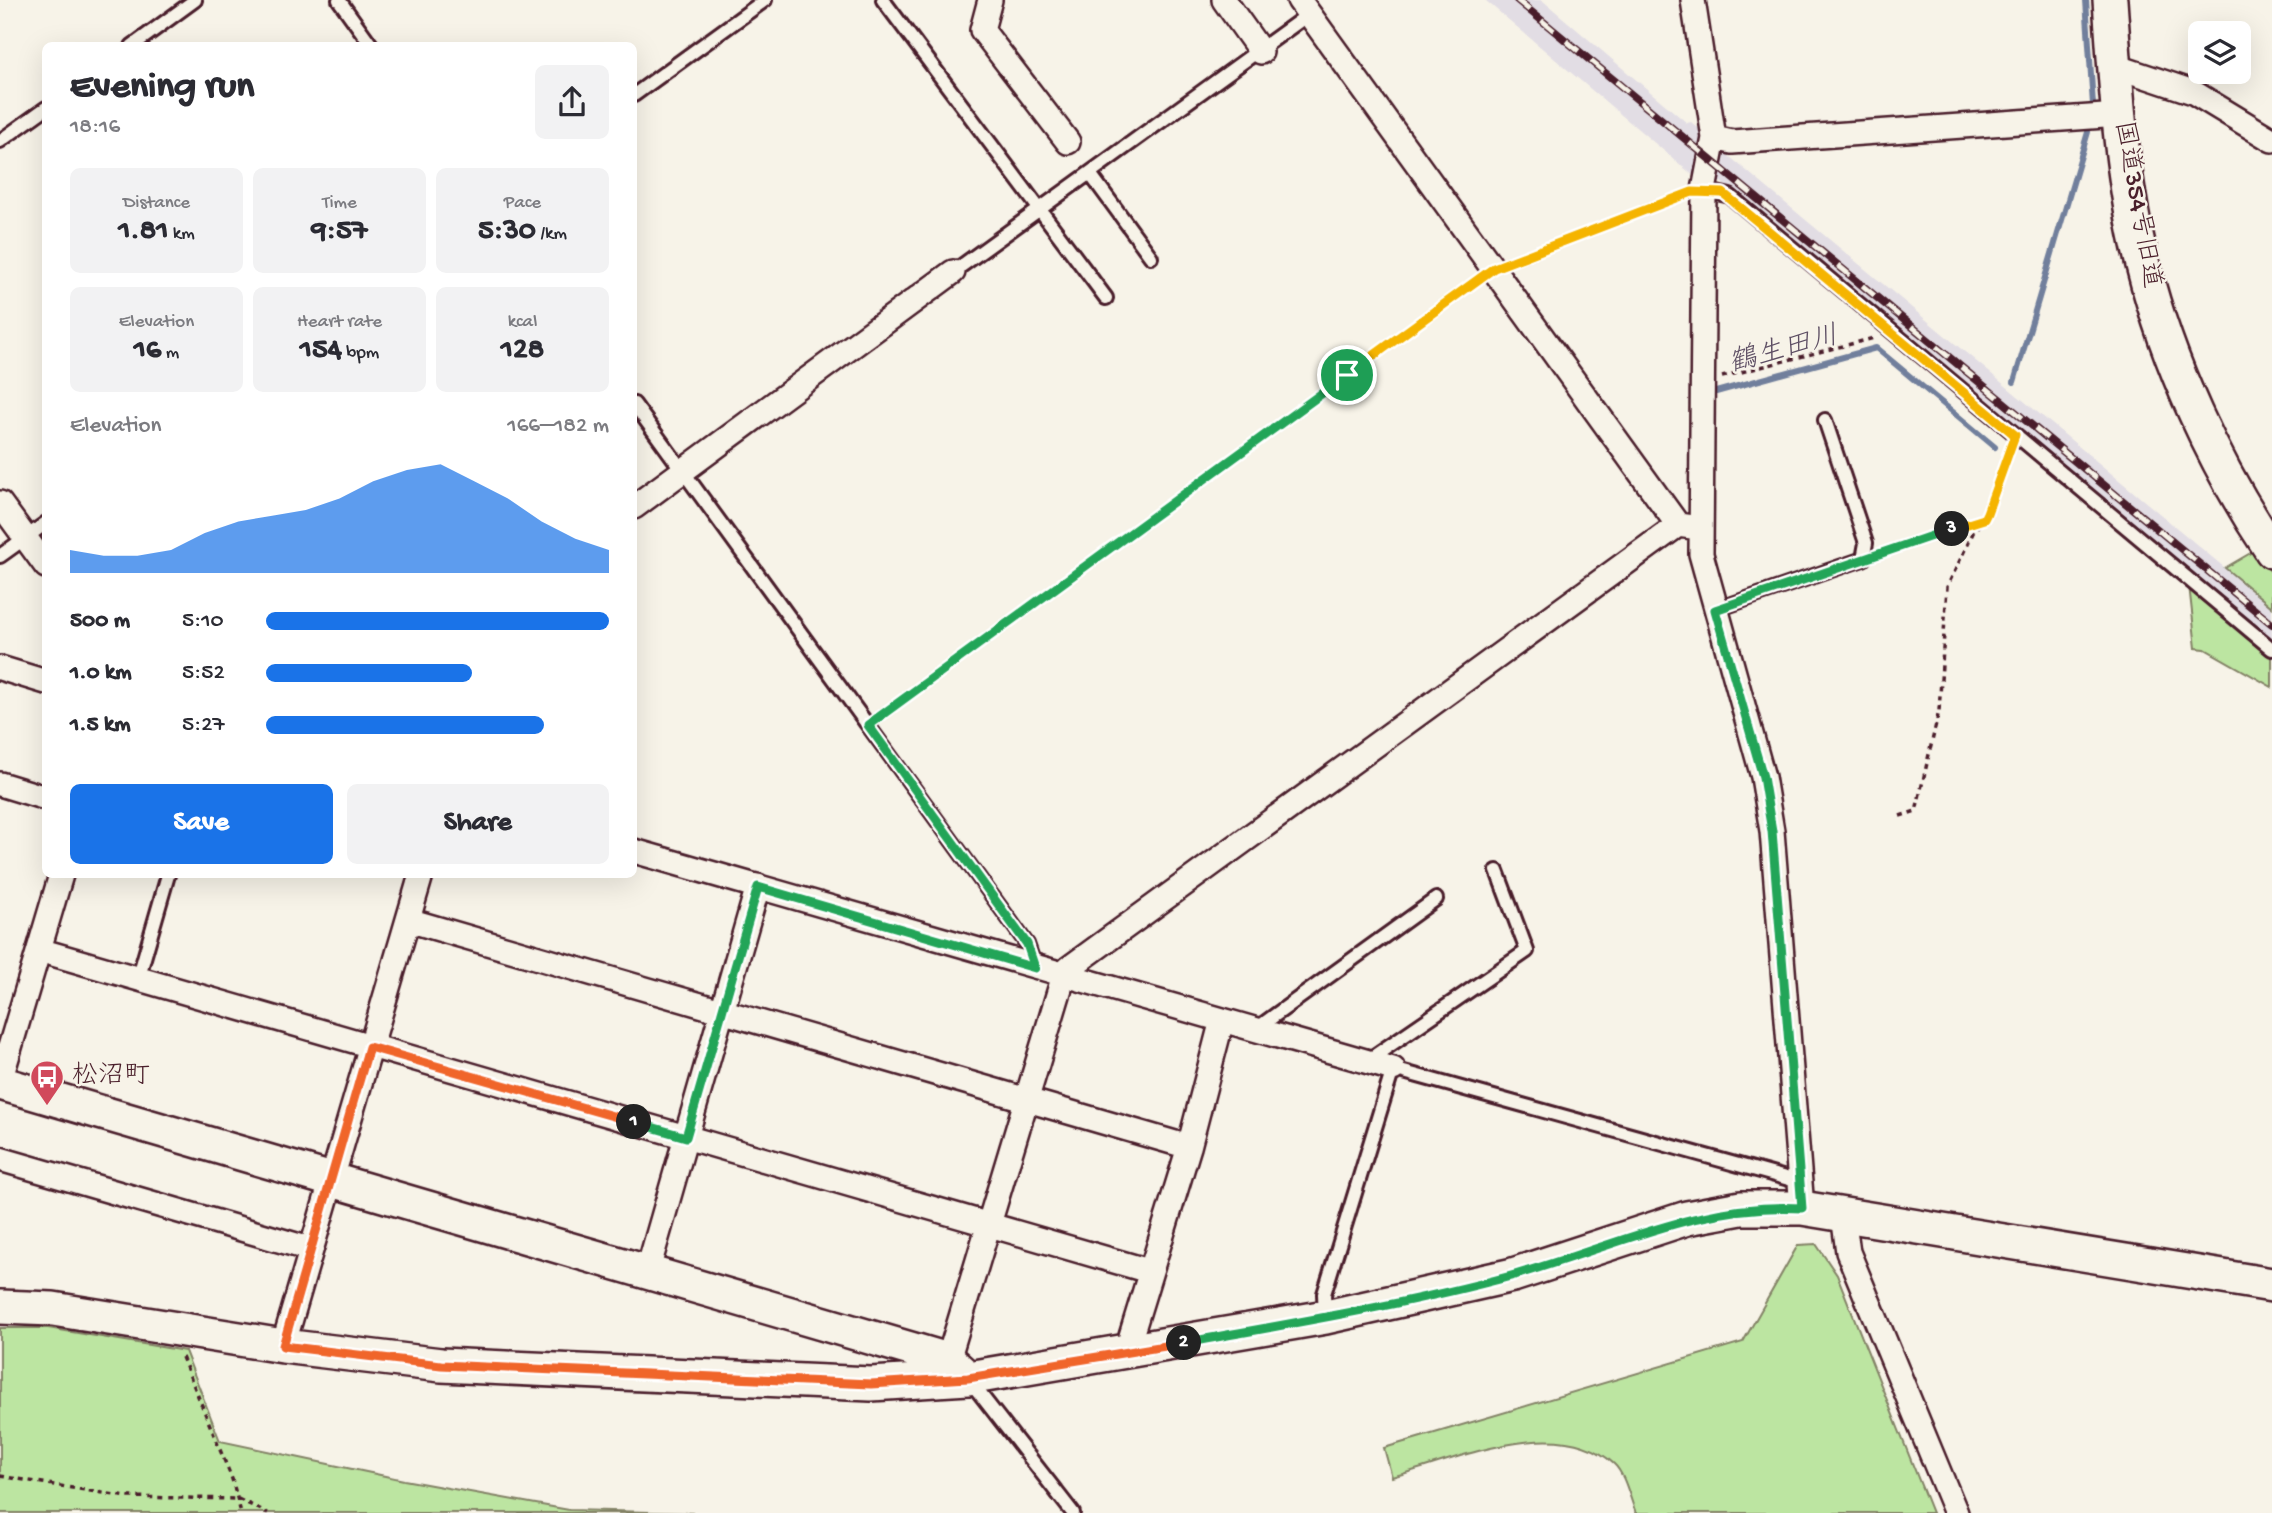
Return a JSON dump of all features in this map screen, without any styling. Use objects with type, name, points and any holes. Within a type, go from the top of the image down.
[{"type":"street","points":[[990,0],[982,30],[1068,142]]},
{"type":"street","points":[[1223,0],[1261,52]]},
{"type":"street","points":[[958,1369],[988,1226],[1064,975],[1080,960],[1688,526],[1702,380],[1704,190],[1714,138],[1693,0]]},
{"type":"street","name":"国道354号旧道","points":[[2110,0],[2119,116],[2136,236],[2160,322],[2185,388],[2272,551]]},
{"type":"street","points":[[1304,7],[1494,268],[1688,526],[1701,554],[1763,777],[1772,831],[1801,1195]]},
{"type":"street","points":[[2115,66],[2193,92],[2272,140]]},
{"type":"street","points":[[1714,138],[1732,142],[2119,116]]},
{"type":"street","points":[[637,505],[953,272]]},
{"type":"street","points":[[0,503],[42,560]]},
{"type":"street","points":[[0,668],[42,680]]},
{"type":"street","points":[[0,783],[42,797]]},
{"type":"street","points":[[637,852],[1394,1069]]},
{"type":"street","points":[[60,878],[0,1082],[648,1273],[958,1369]]},
{"type":"street","points":[[283,1346],[420,878]]},
{"type":"street","points":[[648,1273],[758,887]]},
{"type":"street","points":[[408,920],[1189,1147]]},
{"type":"street","points":[[39,950],[1149,1271]]},
{"type":"street","points":[[1130,1352],[1131,1336],[1149,1271],[1189,1147],[1222,1020]]},
{"type":"street","points":[[0,1159],[310,1249]]},
{"type":"street","points":[[0,1307],[53,1309],[283,1346],[455,1366],[827,1383],[1130,1352],[1325,1317],[1513,1275],[1686,1218],[1801,1195],[1843,1215],[2272,1285]]},
{"type":"street","points":[[1843,1215],[1848,1252],[1956,1513]]},
{"type":"lane","points":[[137,42],[195,0]]},
{"type":"lane","points":[[339,0],[369,42]]},
{"type":"lane","points":[[637,93],[765,0]]},
{"type":"lane","points":[[883,0],[1106,298]]},
{"type":"lane","points":[[953,272],[1261,52],[1304,7]]},
{"type":"lane","points":[[0,141],[42,111]]},
{"type":"lane","points":[[1090,175],[1151,257]]},
{"type":"lane","points":[[1704,190],[1730,196],[1886,330],[2272,649]]},
{"type":"lane","points":[[637,408],[1027,944],[1035,968]]},
{"type":"lane","points":[[1715,610],[1863,559],[1867,543],[1825,419]]},
{"type":"lane","points":[[0,556],[42,526]]},
{"type":"lane","points":[[1367,1062],[1527,951],[1497,871]]},
{"type":"lane","points":[[138,979],[167,878]]},
{"type":"lane","points":[[1255,1029],[1436,899]]},
{"type":"lane","points":[[1325,1317],[1324,1294],[1394,1069],[1801,1195]]},
{"type":"lane","points":[[958,1369],[1073,1513]]},
{"type":"path","points":[[868,725],[1494,268],[1704,190]]},
{"type":"path","points":[[1702,380],[1713,380],[1877,337],[1886,330]]},
{"type":"path","points":[[1900,816],[1916,811],[1939,712],[1947,587],[1984,519],[2015,435]]},
{"type":"path","points":[[1863,559],[1984,519]]},
{"type":"path","points":[[181,1354],[199,1393],[241,1513]]},
{"type":"path","points":[[0,1476],[118,1496],[237,1499],[268,1513]]},
{"type":"shaded area","points":[[1485,0],[1542,0],[1687,123],[1691,122],[1703,132],[1703,164],[1695,177]]},
{"type":"shaded area","points":[[1724,152],[2272,607],[2272,642],[1716,178]]},
{"type":"green space","points":[[2254,551],[2272,573],[2272,607],[2225,568]]},
{"type":"green space","points":[[2189,585],[2272,654],[2272,687],[2205,649],[2196,648]]},
{"type":"green space","points":[[1816,1244],[1837,1275],[1932,1513],[1636,1513],[1624,1480],[1614,1464],[1591,1449],[1565,1442],[1536,1441],[1506,1445],[1392,1477],[1384,1448],[1743,1342],[1798,1245]]},
{"type":"green space","points":[[0,1328],[48,1328],[185,1351],[220,1441],[404,1480],[569,1510],[694,1513],[0,1513]]},
{"type":"waterway","name":"鶴生田川","points":[[2086,0],[2093,105]]},
{"type":"waterway","name":"鶴生田川","points":[[2014,382],[2088,132]]},
{"type":"waterway","name":"鶴生田川","points":[[1716,392],[1876,348],[1995,447]]},
{"type":"railway","points":[[1517,0],[2272,624]]},
{"type":"place","name":"松沼町","points":[[47,1107]]},
{"type":"route","points":[[1704,190],[1730,196],[1886,330],[2015,435],[1984,519],[1715,610],[1763,777],[1772,831],[1802,1208],[1741,1208],[1686,1218],[1560,1261],[1468,1287],[1228,1335],[968,1378],[871,1384],[827,1383],[441,1365],[283,1346],[369,1047],[686,1137],[758,887],[1035,968],[1034,958],[1027,944],[868,725],[1347,375],[1494,268],[1692,192],[1704,190]]}]
